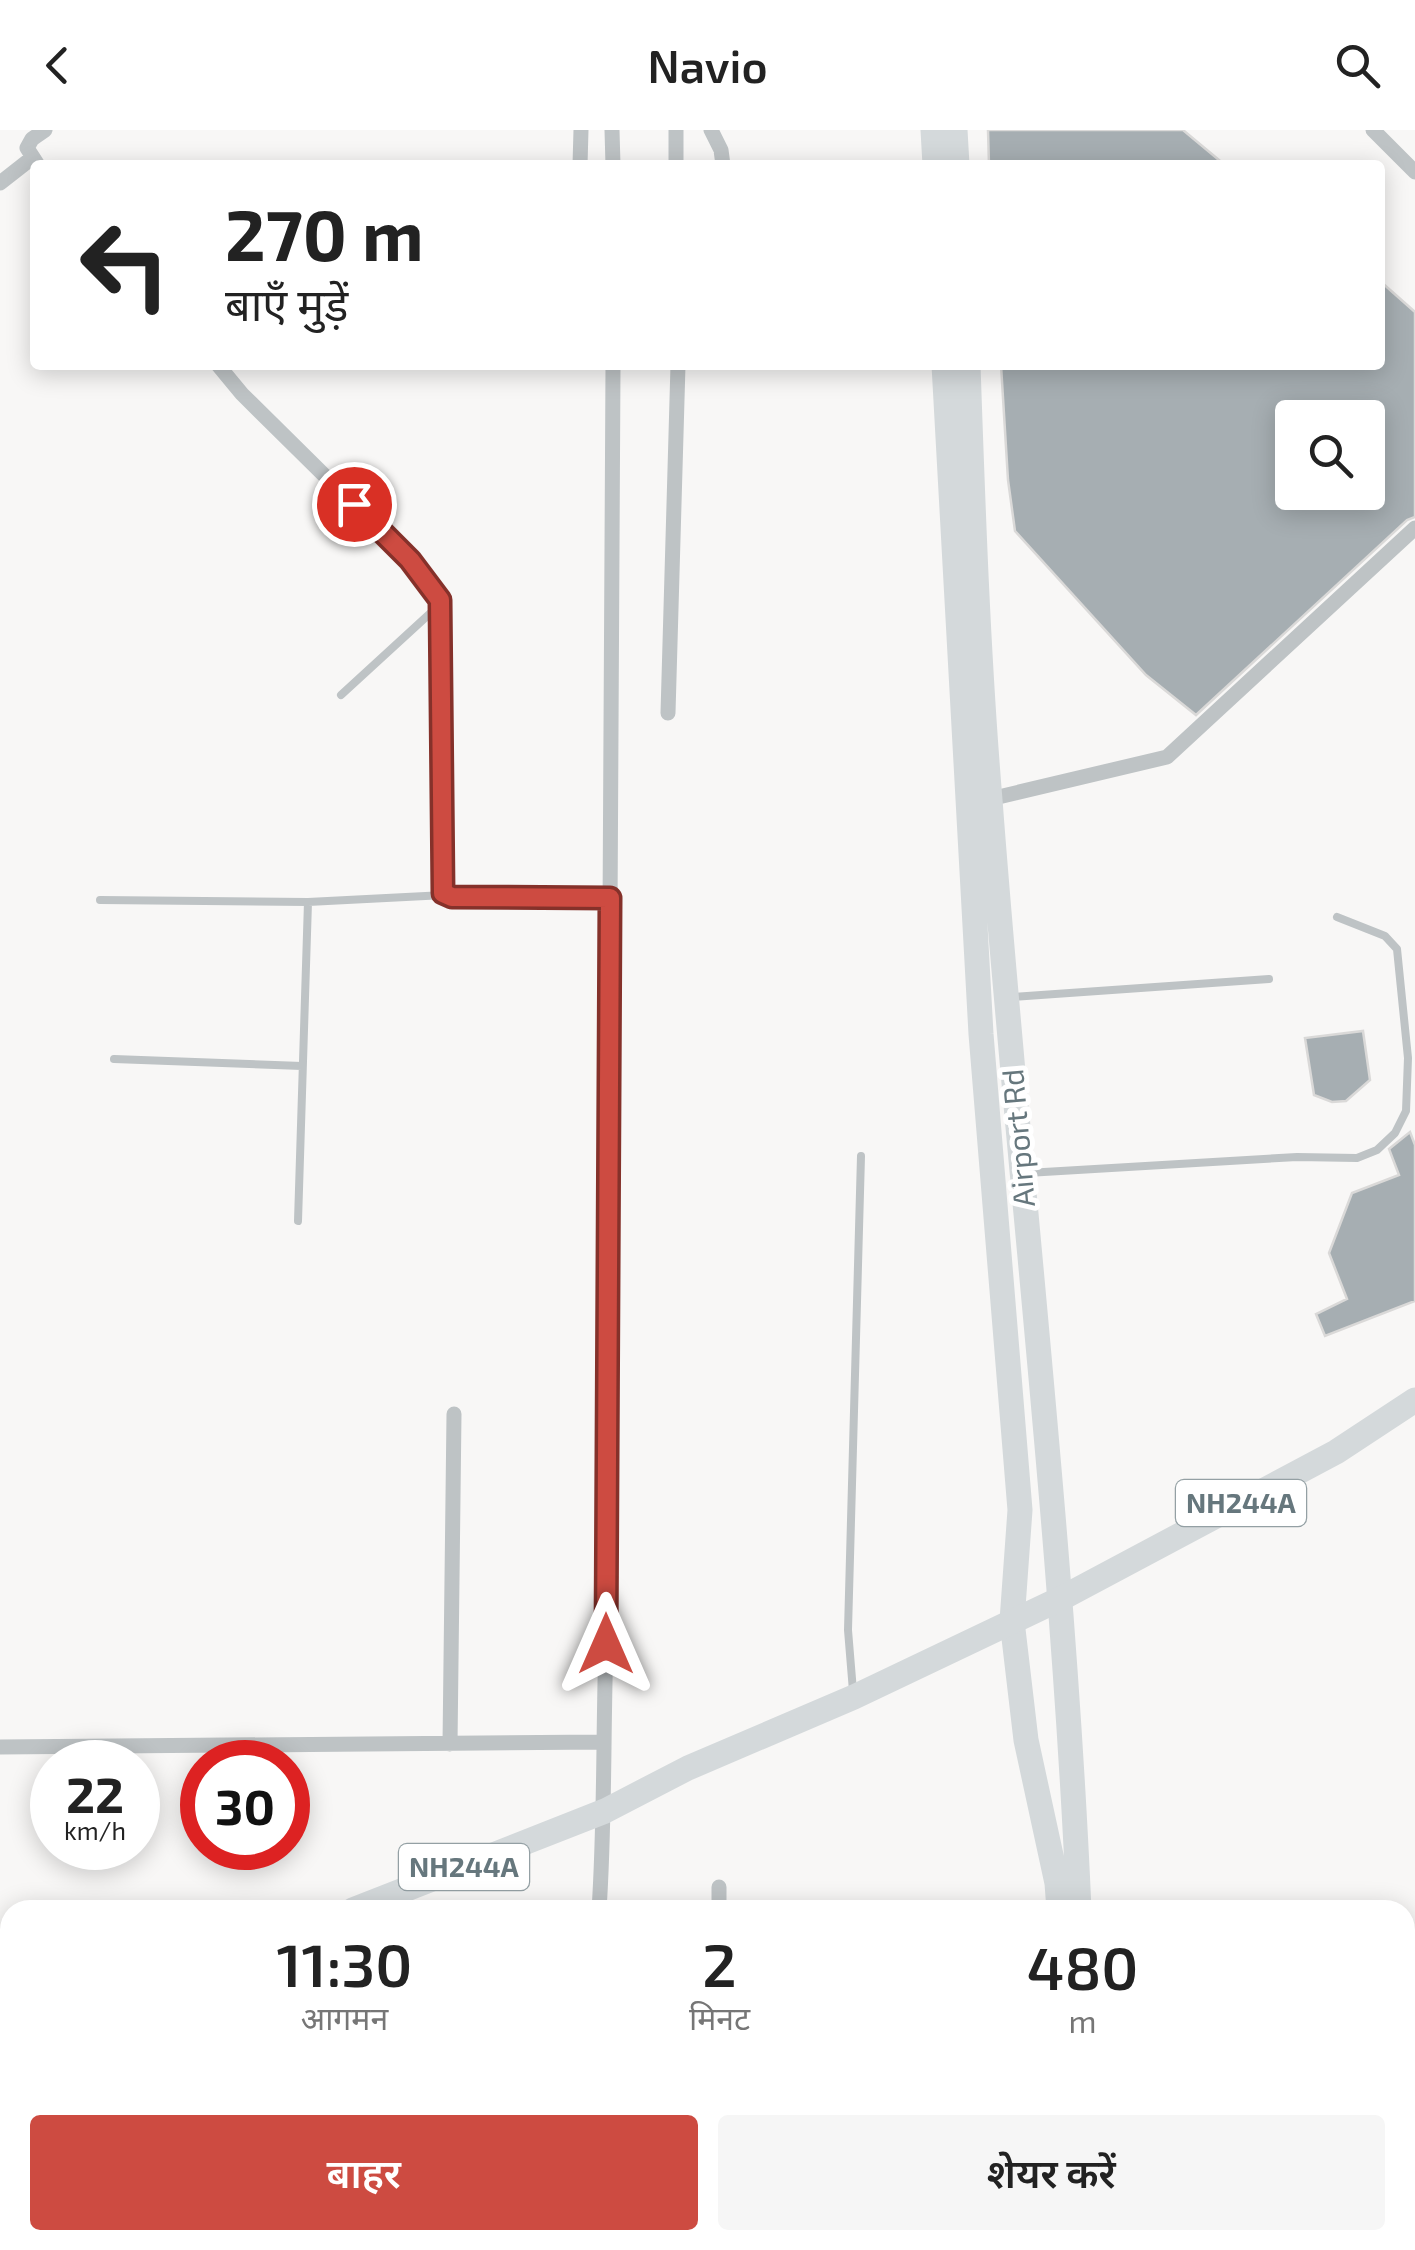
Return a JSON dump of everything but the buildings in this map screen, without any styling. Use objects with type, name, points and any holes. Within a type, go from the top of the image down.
[{"type":"main road","points":[[933,130],[935,160]]},
{"type":"main road","points":[[955,130],[957,160]]},
{"type":"main road","points":[[944,370],[981,1034],[1020,1510],[1012,1621],[1026,1740],[1058,1900]]},
{"type":"main road","name":"Airport Rd","points":[[968,370],[974,567],[990,800],[1062,1598],[1078,1900]]},
{"type":"main road","name":"NH244A","points":[[378,1900],[605,1811],[688,1768],[854,1697],[1062,1598],[1336,1452],[1415,1400]]},
{"type":"street","points":[[0,183],[45,130]]},
{"type":"street","points":[[580,160],[581,130]]},
{"type":"street","points":[[612,130],[612,160]]},
{"type":"street","points":[[676,130],[676,160]]},
{"type":"street","points":[[711,130],[721,160]]},
{"type":"street","points":[[1373,130],[1415,172]]},
{"type":"street","points":[[222,370],[410,560],[436,592],[440,604],[445,895],[610,898]]},
{"type":"street","points":[[600,1900],[605,1811],[602,1742],[606,1644],[613,370]]},
{"type":"street","points":[[668,713],[678,370]]},
{"type":"street","points":[[990,800],[1167,757],[1415,528]]},
{"type":"street","points":[[450,1744],[454,1414]]},
{"type":"street","points":[[0,1747],[602,1742]]},
{"type":"street","points":[[719,1900],[720,1888]]},
{"type":"lane","points":[[340,695],[440,604]]},
{"type":"lane","points":[[100,900],[308,902],[445,895]]},
{"type":"lane","points":[[298,1221],[308,902]]},
{"type":"lane","points":[[1022,1173],[1297,1157],[1357,1158],[1378,1150],[1395,1133],[1406,1112],[1408,1058],[1397,949],[1385,936],[1338,918]]},
{"type":"lane","points":[[1007,998],[1269,979]]},
{"type":"lane","points":[[114,1059],[302,1066]]},
{"type":"lane","points":[[854,1697],[848,1630],[861,1156]]},
{"type":"route","points":[[354,504],[410,560],[440,600],[443,893],[449,897],[610,898],[606,1644]]}]
